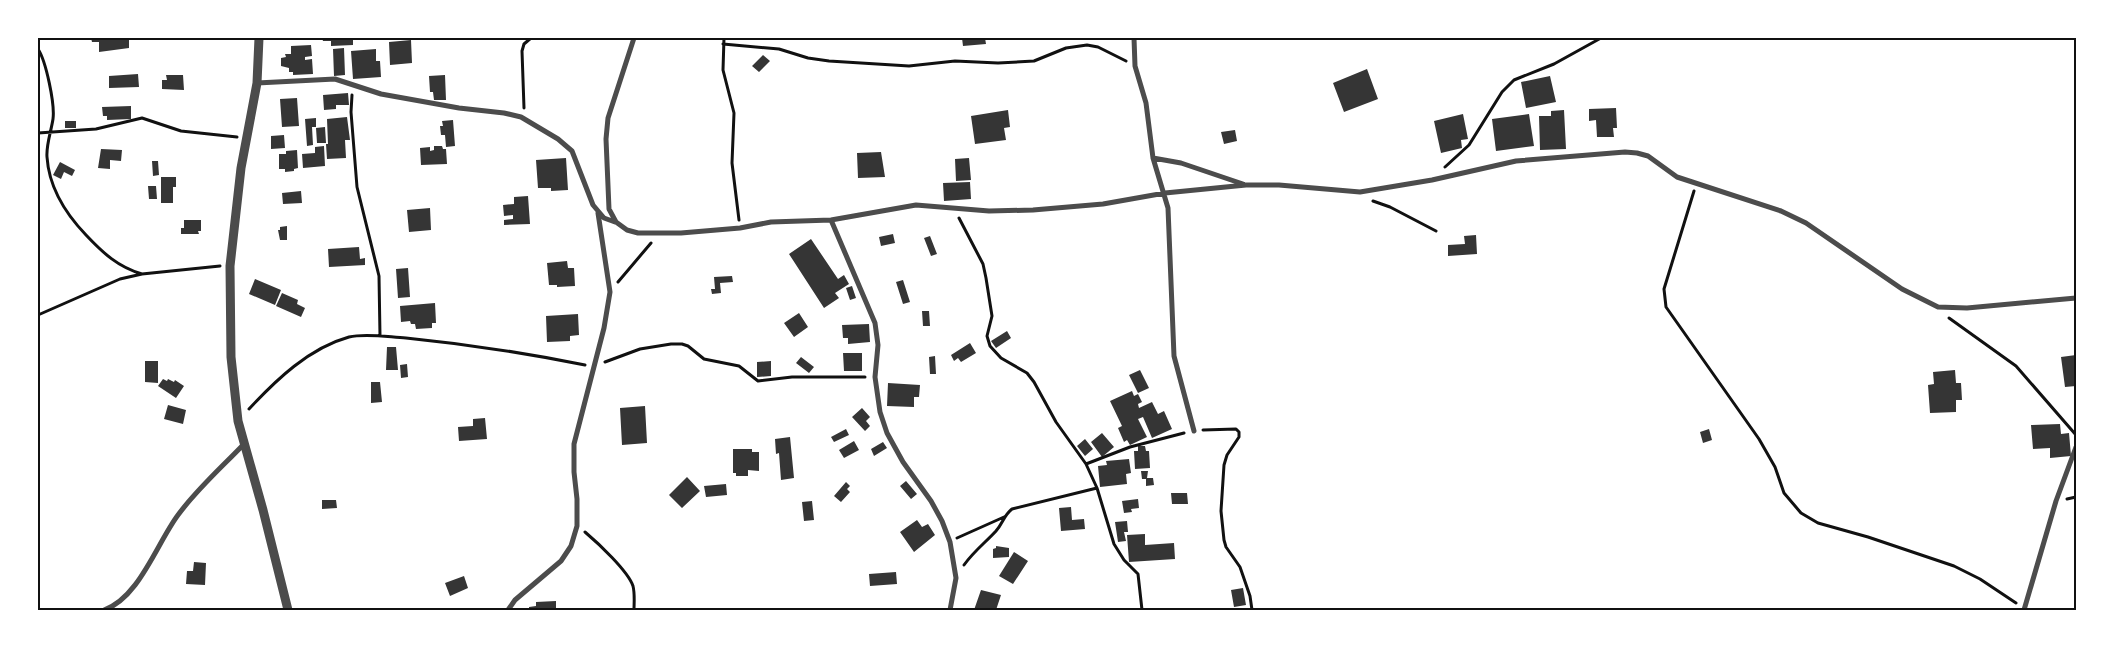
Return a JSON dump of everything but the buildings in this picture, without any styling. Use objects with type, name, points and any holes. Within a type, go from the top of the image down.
[{"type":"street","points":[[259,38],[257,83],[241,168],[230,266],[231,357],[238,421],[288,610]]},
{"type":"street","points":[[616,222],[609,209],[608,118],[634,38]]},
{"type":"street","points":[[1134,38],[1135,66],[1146,103],[1153,158],[1165,193],[1170,225],[1174,356],[1194,431]]},
{"type":"street","points":[[257,83],[327,79],[352,84],[381,94],[459,108],[504,113],[525,120],[558,139],[572,151],[587,191],[598,213],[610,292],[604,328],[574,444],[574,472],[577,499],[576,526],[571,546],[561,561],[515,600],[508,610]]},
{"type":"street","points":[[598,213],[627,230],[660,234],[740,228],[770,222],[831,220],[916,205],[989,211],[1041,209],[1103,204],[1165,193],[1246,185],[1279,185],[1360,192],[1432,180],[1516,161],[1637,152],[1648,156],[1677,177],[1781,211],[1806,223],[1902,289],[1938,307],[1967,308],[2076,298]]},
{"type":"street","points":[[1153,158],[1181,163],[1246,185]]},
{"type":"street","points":[[831,220],[875,323],[878,345],[875,377],[880,412],[887,433],[903,462],[931,500],[950,542],[956,578],[950,610]]},
{"type":"street","points":[[104,610],[112,607],[128,593],[178,515],[244,444]]},
{"type":"street","points":[[2024,610],[2056,501],[2076,447]]},
{"type":"path","points":[[525,120],[521,60],[524,44],[531,38]]},
{"type":"path","points":[[724,38],[725,81],[734,107],[732,163],[740,228]]},
{"type":"path","points":[[1432,180],[1469,145],[1502,92],[1514,80],[1554,64],[1601,38]]},
{"type":"path","points":[[723,44],[779,49],[808,58],[829,61],[894,66],[955,61],[998,63],[1034,61],[1066,48],[1087,45],[1098,47],[1135,66]]},
{"type":"path","points":[[38,49],[43,58],[53,104],[54,117],[47,155],[49,174],[53,186],[68,215],[102,252],[116,263],[142,274]]},
{"type":"path","points":[[352,84],[351,112],[357,187],[379,276],[380,336]]},
{"type":"path","points":[[38,132],[96,129],[142,118],[171,128],[219,136],[238,137],[248,131]]},
{"type":"path","points":[[1696,184],[1664,289],[1666,306],[1675,322],[1697,348],[1762,445],[1775,467],[1781,486],[1790,502],[1801,513],[1818,523],[1868,537],[1954,566],[2000,591],[2024,610]]},
{"type":"path","points":[[1360,192],[1371,200],[1390,207],[1436,231]]},
{"type":"path","points":[[954,209],[984,271],[992,316],[987,336],[990,346],[1001,358],[1027,373],[1056,422],[1086,464],[1097,488],[1114,544],[1124,560],[1138,574],[1142,610]]},
{"type":"path","points":[[610,292],[635,260],[660,234]]},
{"type":"path","points":[[38,315],[120,279],[142,274],[230,266]]},
{"type":"path","points":[[1938,307],[1956,324],[2016,366],[2076,435]]},
{"type":"path","points":[[238,421],[260,397],[306,358],[328,345],[350,337],[380,336],[479,347],[594,367],[640,349],[682,344],[688,346],[704,359],[738,366],[758,381],[792,377],[875,377]]},
{"type":"path","points":[[1086,464],[1130,447],[1194,431],[1236,429],[1239,432],[1239,437],[1224,465],[1221,511],[1226,547],[1240,567],[1250,596],[1252,610]]},
{"type":"path","points":[[956,578],[977,548],[998,529],[1004,517],[1012,509],[1097,488]]},
{"type":"path","points":[[950,542],[1004,517]]},
{"type":"path","points":[[576,526],[608,554],[628,578],[633,586],[634,610]]}]
